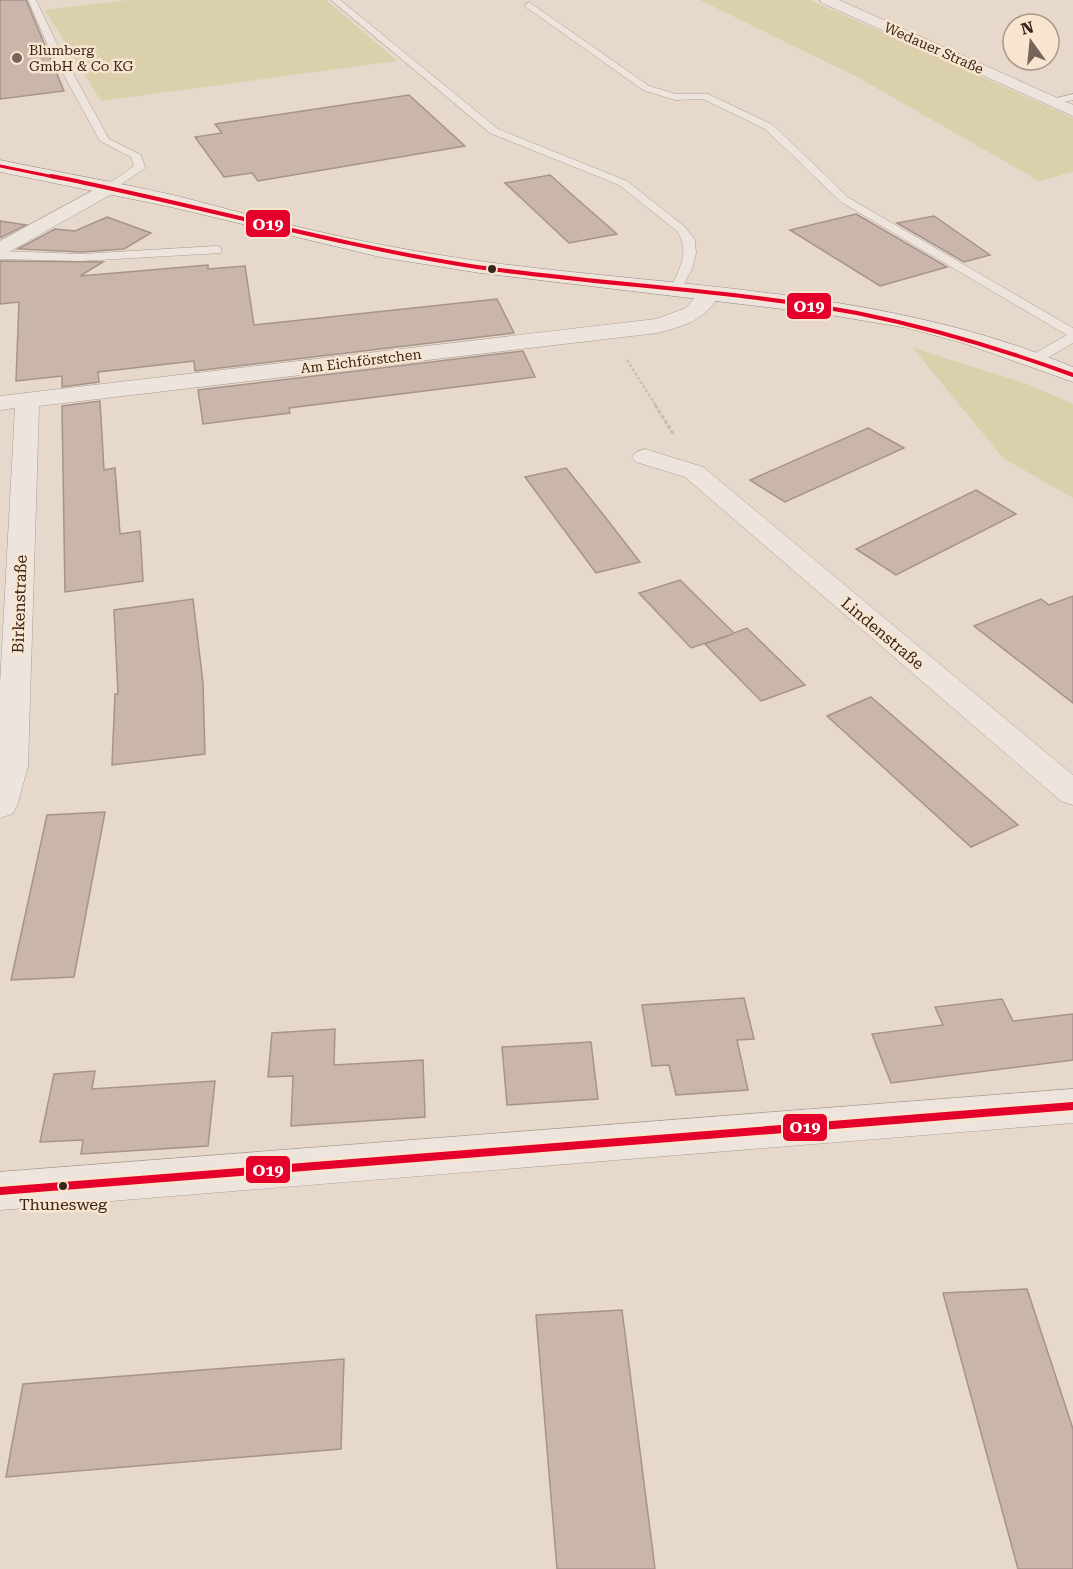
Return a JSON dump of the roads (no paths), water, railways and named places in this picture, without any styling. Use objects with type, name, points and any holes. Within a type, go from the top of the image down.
[{"type":"street","name":"Wedauer Straße","points":[[827,0],[1073,111]]},
{"type":"street","points":[[0,166],[110,187],[380,250],[480,267],[824,307],[909,322],[1035,359],[1073,375]]},
{"type":"street","points":[[0,249],[110,187]]},
{"type":"street","name":"Am Eichförstchen","points":[[14,401],[657,326],[689,316],[700,309],[710,294]]},
{"type":"street","name":"Birkenstraße","points":[[0,806],[12,766],[14,401]]},
{"type":"street","name":"Lindenstraße","points":[[645,457],[694,472],[1073,793]]},
{"type":"street","points":[[0,1191],[1073,1106]]},
{"type":"lane","points":[[32,0],[53,46],[105,141],[136,155],[140,166],[110,187]]},
{"type":"lane","points":[[336,0],[494,131],[623,183],[681,229],[689,240],[690,253],[686,269],[675,290]]},
{"type":"lane","points":[[529,4],[646,88],[675,97],[705,96],[769,127],[845,200],[1073,335],[1035,359]]},
{"type":"lane","points":[[1050,101],[1073,97]]},
{"type":"lane","points":[[0,255],[44,259],[102,258],[217,250]]},
{"type":"place","name":"Blumberg GmbH & Co KG","points":[[17,58]]},
{"type":"place","name":"Thunesweg","points":[[63,1186]]}]
